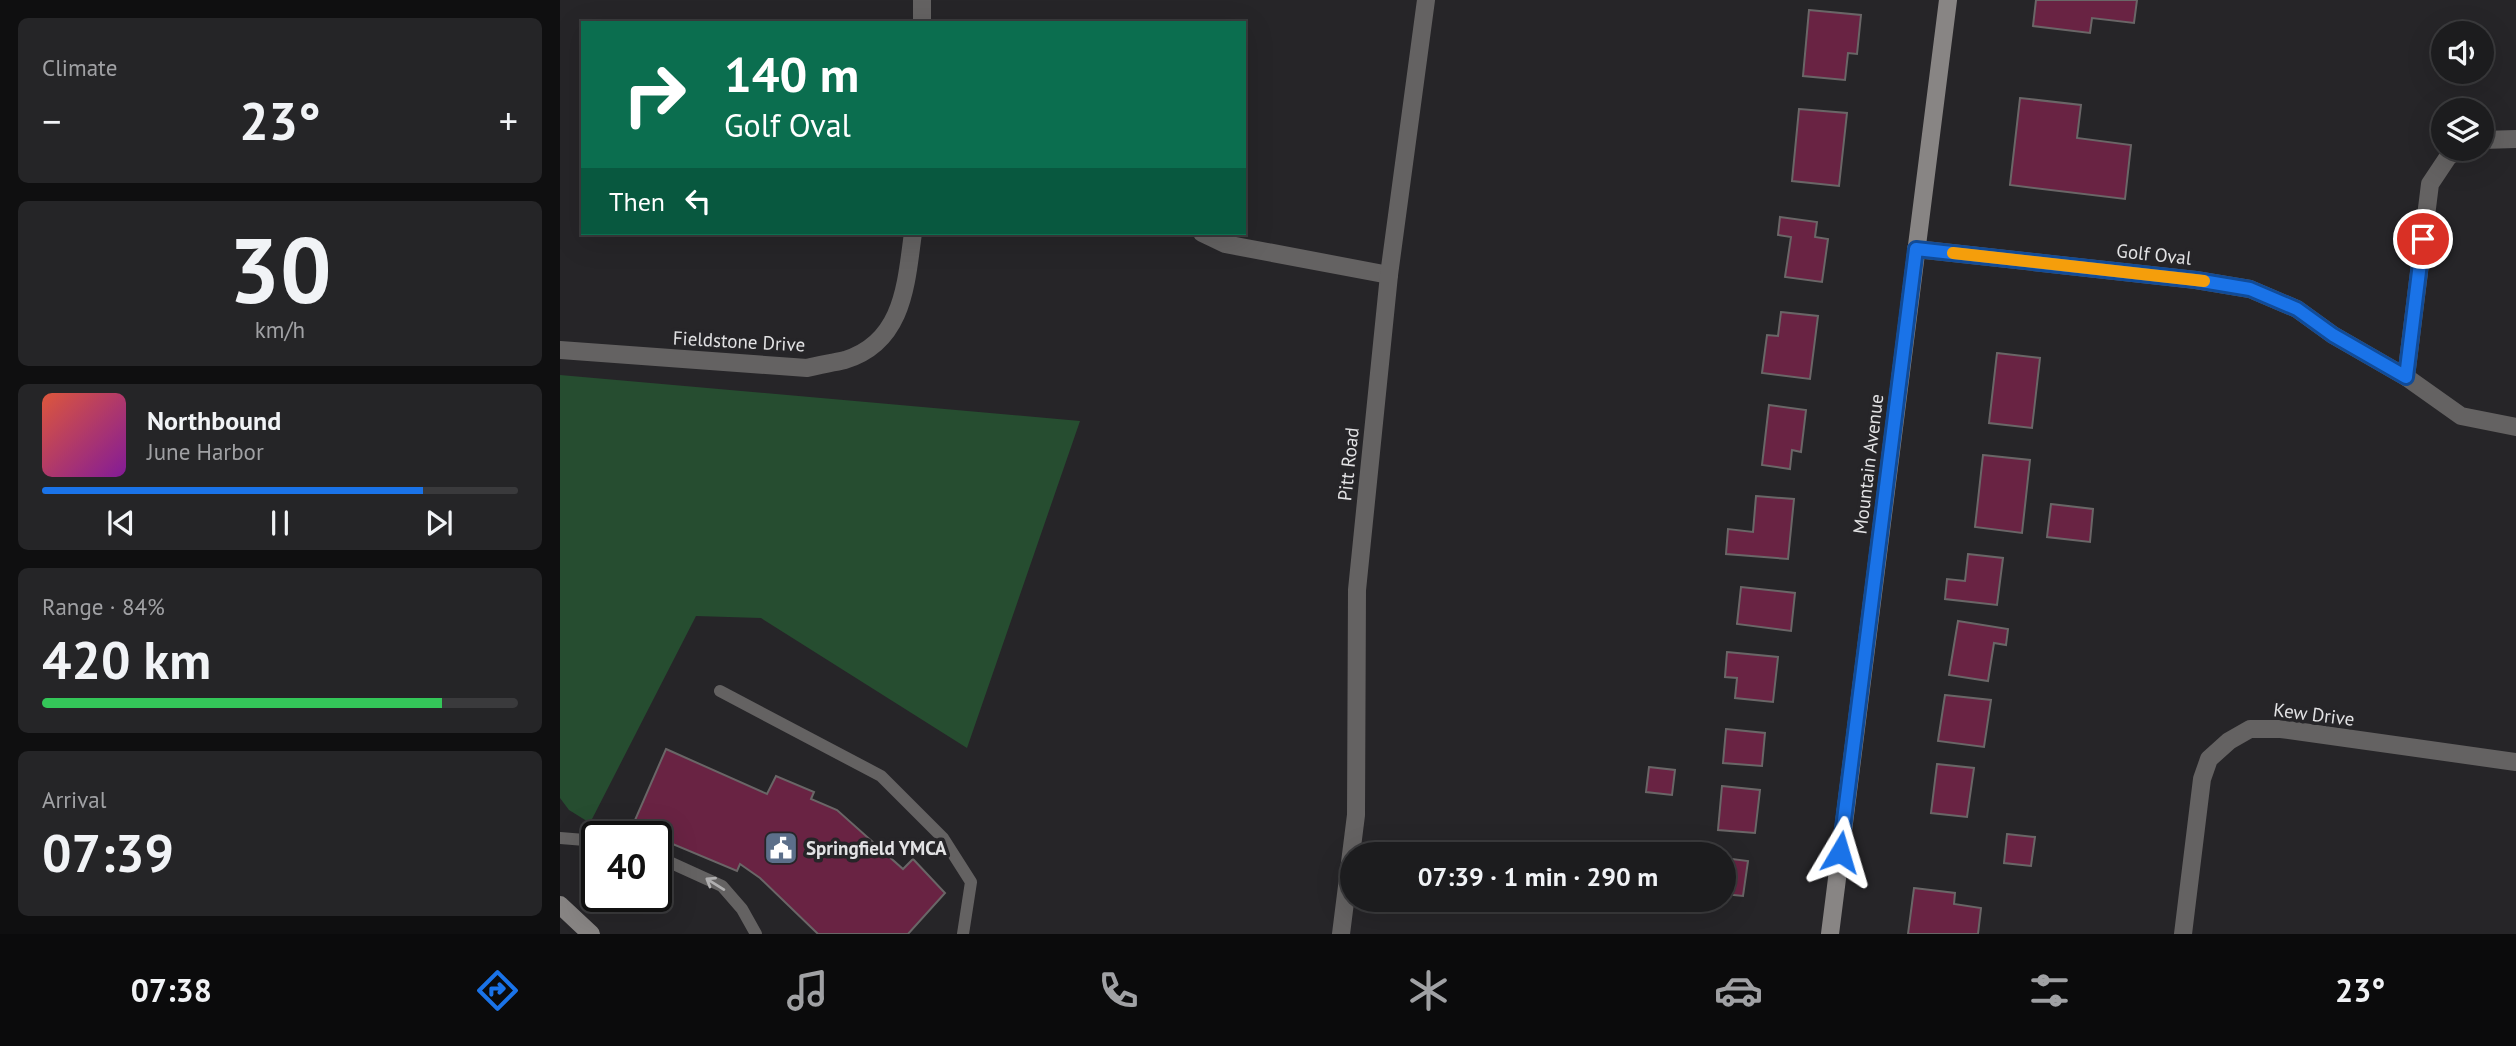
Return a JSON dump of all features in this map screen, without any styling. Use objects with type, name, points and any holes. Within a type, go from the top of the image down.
[{"type":"street","points":[[922,0],[922,21]]},
{"type":"street","name":"Pitt Road","points":[[1341,934],[1356,815],[1357,590],[1388,275],[1426,0]]},
{"type":"street","name":"Mountain Avenue","points":[[1829,934],[1948,0]]},
{"type":"street","points":[[2494,140],[2516,139]]},
{"type":"street","points":[[2406,377],[2430,184],[2445,161]]},
{"type":"street","name":"Fieldstone Drive","points":[[560,349],[807,368],[847,359],[872,347],[894,322],[906,290],[913,235]]},
{"type":"street","points":[[1206,235],[1225,244],[1388,275]]},
{"type":"street","name":"Golf Oval","points":[[1916,249],[2196,280],[2250,289],[2297,309],[2333,335],[2406,377],[2461,416],[2516,428]]},
{"type":"street","name":"Kew Drive","points":[[2183,934],[2202,779],[2209,759],[2228,741],[2250,729],[2281,729],[2516,762]]},
{"type":"street","points":[[560,905],[591,934]]},
{"type":"lane","points":[[720,691],[881,776],[943,838],[971,882],[962,934]]},
{"type":"lane","points":[[560,838],[581,839]]},
{"type":"lane","points":[[672,863],[722,886],[742,909],[756,934]]},
{"type":"green space","points":[[560,375],[1080,421],[967,748],[761,618],[696,616],[591,821],[569,810],[560,798]]},
{"type":"building","points":[[2036,0],[2137,0],[2134,23],[2092,18],[2090,33],[2033,26]]},
{"type":"building","points":[[1809,10],[1861,15],[1857,54],[1848,53],[1845,80],[1803,76]]},
{"type":"building","points":[[2020,98],[2081,105],[2077,138],[2131,145],[2125,199],[2010,185]]},
{"type":"building","points":[[1799,109],[1847,113],[1839,186],[1792,181]]},
{"type":"building","points":[[1780,217],[1817,222],[1815,237],[1828,239],[1822,282],[1785,277],[1791,237],[1778,235]]},
{"type":"building","points":[[1781,312],[1818,316],[1810,379],[1762,373],[1767,335],[1778,336]]},
{"type":"building","points":[[1997,353],[2040,358],[2032,428],[1989,423]]},
{"type":"building","points":[[1769,405],[1806,410],[1801,452],[1792,450],[1790,469],[1762,465]]},
{"type":"building","points":[[1983,455],[2030,460],[2022,533],[1975,527]]},
{"type":"building","points":[[1756,496],[1794,499],[1788,559],[1726,554],[1728,529],[1753,532]]},
{"type":"building","points":[[2051,504],[2093,509],[2090,542],[2047,537]]},
{"type":"building","points":[[1968,554],[2003,558],[1997,605],[1945,599],[1947,579],[1965,581]]},
{"type":"building","points":[[1741,587],[1795,593],[1791,631],[1737,624]]},
{"type":"building","points":[[1958,621],[2008,629],[2006,645],[1994,643],[1988,681],[1949,675]]},
{"type":"building","points":[[1727,652],[1778,657],[1773,702],[1735,698],[1737,678],[1725,677]]},
{"type":"building","points":[[1945,695],[1991,700],[1984,747],[1938,741]]},
{"type":"building","points":[[1726,729],[1765,733],[1762,766],[1723,763]]},
{"type":"building","name":"Springfield YMCA","points":[[666,749],[767,794],[776,776],[814,792],[811,799],[837,810],[903,869],[913,859],[945,893],[908,934],[818,934],[760,878],[740,864],[737,871],[672,844],[672,821],[635,821]]},
{"type":"building","points":[[1937,764],[1974,768],[1967,817],[1931,813]]},
{"type":"building","points":[[1649,767],[1675,770],[1672,795],[1646,792]]},
{"type":"building","points":[[1722,786],[1760,790],[1755,833],[1718,830]]},
{"type":"building","points":[[2007,834],[2035,837],[2031,866],[2004,863]]},
{"type":"building","points":[[1736,860],[1748,861],[1743,896],[1736,895]]},
{"type":"building","points":[[1914,888],[1955,893],[1954,904],[1981,908],[1978,934],[1908,934]]},
{"type":"slow traffic","points":[[1953,253],[2204,281]]},
{"type":"place","name":"Springfield YMCA","points":[[781,848]]},
{"type":"route","points":[[1840,852],[1916,249],[2196,280],[2250,289],[2297,309],[2333,335],[2406,377],[2423,239]]}]
